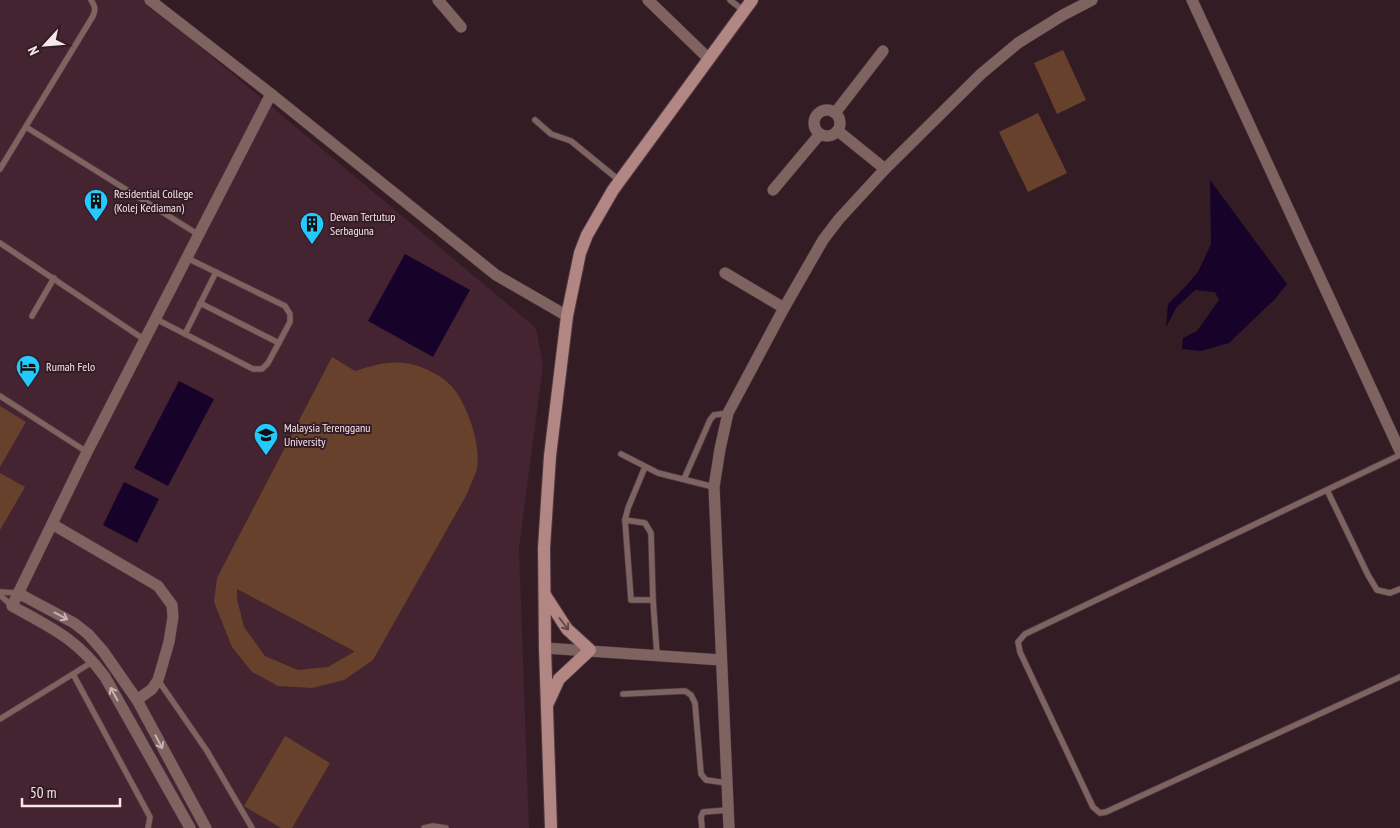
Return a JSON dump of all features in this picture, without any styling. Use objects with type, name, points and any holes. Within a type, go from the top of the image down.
[{"type":"main road","points":[[551,828],[546,707],[544,548],[550,456],[567,316],[580,254],[588,235],[620,180],[752,0]]},
{"type":"main road","points":[[544,593],[567,629],[590,650],[559,679],[546,707]]},
{"type":"street","points":[[151,0],[496,275],[567,316]]},
{"type":"street","points":[[438,0],[461,27]]},
{"type":"street","points":[[648,0],[709,59]]},
{"type":"street","points":[[729,828],[714,487],[728,412],[823,240],[839,219],[981,74],[1018,43],[1063,15],[1092,0]]},
{"type":"street","points":[[1192,0],[1400,453]]},
{"type":"street","points":[[835,113],[883,51]]},
{"type":"street","points":[[190,828],[105,677],[93,661],[74,642],[12,606],[87,452],[271,94]]},
{"type":"street","points":[[825,111],[835,113],[840,121],[838,131],[829,136],[820,134],[814,126],[817,116],[825,111]]},
{"type":"street","points":[[838,131],[886,169]]},
{"type":"street","points":[[773,190],[820,134]]},
{"type":"street","points":[[725,273],[784,308]]},
{"type":"street","points":[[52,524],[158,586],[172,605],[173,617],[169,647],[158,680],[152,689],[136,700]]},
{"type":"street","points":[[18,593],[74,623],[103,650],[136,700],[206,828]]},
{"type":"street","points":[[545,648],[721,660]]},
{"type":"lane","points":[[0,169],[93,16],[95,11],[91,0]]},
{"type":"lane","points":[[730,0],[744,11]]},
{"type":"lane","points":[[535,120],[551,134],[571,141],[620,180]]},
{"type":"lane","points":[[26,127],[199,235]]},
{"type":"lane","points":[[0,243],[145,340]]},
{"type":"lane","points":[[156,319],[253,369],[262,369],[268,363],[279,344],[290,322],[290,314],[285,306],[187,258]]},
{"type":"lane","points":[[185,334],[216,272]]},
{"type":"lane","points":[[32,316],[54,278]]},
{"type":"lane","points":[[200,303],[279,344]]},
{"type":"lane","points":[[0,396],[87,452]]},
{"type":"lane","points":[[684,479],[710,420],[714,415],[728,412]]},
{"type":"lane","points":[[1400,453],[1327,490],[1025,634],[1018,642],[1020,652],[1093,807],[1100,813],[1106,812],[1400,677]]},
{"type":"lane","points":[[622,454],[658,473],[714,487]]},
{"type":"lane","points":[[645,467],[625,520],[631,600],[653,600]]},
{"type":"lane","points":[[1327,490],[1377,590],[1390,593],[1400,589]]},
{"type":"lane","points":[[625,520],[645,523],[651,533],[656,655]]},
{"type":"lane","points":[[0,594],[18,593]]},
{"type":"lane","points":[[0,594],[12,606]]},
{"type":"lane","points":[[0,719],[93,661]]},
{"type":"lane","points":[[73,674],[150,817],[148,828]]},
{"type":"lane","points":[[158,680],[207,751],[252,828]]},
{"type":"lane","points":[[623,694],[685,691],[691,695],[694,703],[701,774],[706,780],[726,783]]},
{"type":"lane","points":[[702,828],[701,817],[703,812],[728,810]]},
{"type":"lane","points":[[424,828],[433,826],[446,828]]},
{"type":"shaded area","name":"Malaysia Terengganu University","points":[[0,0],[144,0],[536,328],[543,365],[519,548],[529,828],[0,828]]},
{"type":"shaded area","points":[[1063,50],[1086,100],[1057,114],[1034,63]]},
{"type":"shaded area","points":[[1038,113],[1067,173],[1028,192],[999,132]]},
{"type":"shaded area","points":[[1210,180],[1287,284],[1275,299],[1229,343],[1201,351],[1182,349],[1183,338],[1197,331],[1219,300],[1215,292],[1195,290],[1176,308],[1166,327],[1168,304],[1198,272],[1211,244]]},
{"type":"shaded area","points":[[405,254],[470,290],[433,357],[368,321]]},
{"type":"shaded area","points":[[332,357],[355,371],[385,363],[410,364],[438,375],[450,384],[464,406],[472,427],[477,448],[477,468],[467,494],[373,660],[344,680],[312,688],[278,686],[252,672],[232,647],[214,602],[217,578]],"holes":[[[237,589],[354,651],[328,667],[298,670],[265,656],[244,627],[237,599]]]},
{"type":"shaded area","points":[[179,381],[214,399],[168,486],[134,468]]},
{"type":"shaded area","points":[[0,406],[26,422],[0,467]]},
{"type":"shaded area","points":[[0,473],[25,487],[0,530]]},
{"type":"shaded area","points":[[124,482],[159,499],[137,543],[103,525]]},
{"type":"shaded area","points":[[285,736],[330,763],[292,828],[281,828],[244,806]]},
{"type":"place","name":"Residential College (Kolej Kediaman)","points":[[96,222]]},
{"type":"place","name":"Dewan Tertutup Serbaguna","points":[[312,245]]},
{"type":"place","name":"Rumah Felo","points":[[28,388]]},
{"type":"place","name":"Malaysia Terengganu University","points":[[266,456]]}]
